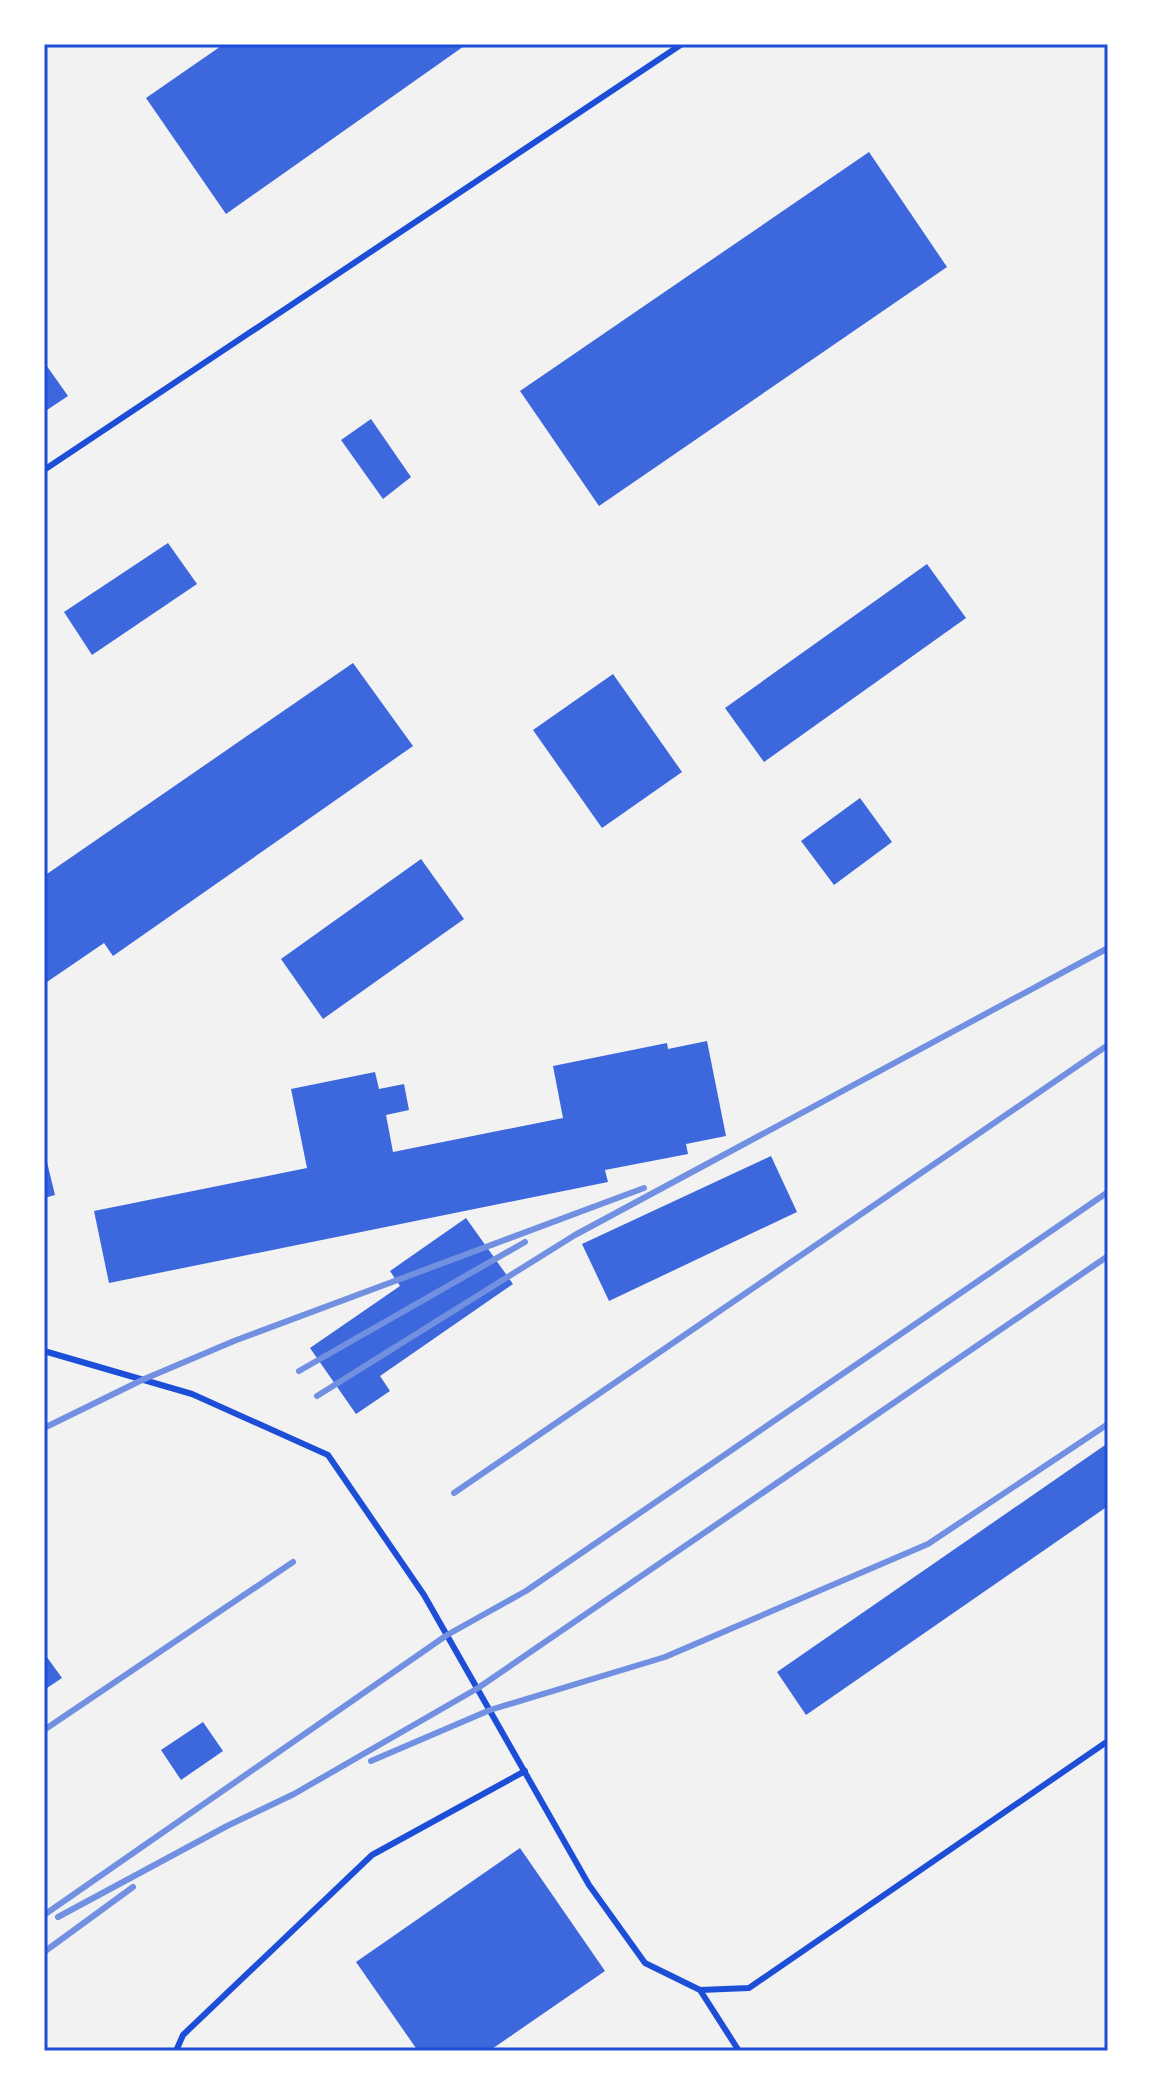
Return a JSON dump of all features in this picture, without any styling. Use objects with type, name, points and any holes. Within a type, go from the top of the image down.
[{"type":"lane","points":[[44,470],[682,44]]},
{"type":"lane","points":[[44,1351],[192,1394],[328,1455],[424,1595],[589,1885],[645,1963],[700,1990],[749,1988],[1108,1741]]},
{"type":"lane","points":[[176,2051],[183,2035],[372,1855],[525,1771]]},
{"type":"lane","points":[[700,1990],[739,2051]]},
{"type":"building","points":[[224,44],[467,44],[226,214],[146,98]]},
{"type":"building","points":[[869,152],[947,267],[599,506],[520,391]]},
{"type":"building","points":[[44,362],[68,396],[44,412]]},
{"type":"building","points":[[371,419],[411,477],[383,499],[341,440]]},
{"type":"building","points":[[168,543],[197,584],[92,655],[64,612]]},
{"type":"building","points":[[927,564],[966,618],[764,762],[725,708]]},
{"type":"building","points":[[353,663],[413,746],[113,956],[104,943],[44,984],[44,876]]},
{"type":"building","points":[[613,674],[682,772],[602,828],[533,730]]},
{"type":"building","points":[[860,798],[892,842],[834,885],[801,841]]},
{"type":"building","points":[[421,859],[464,919],[323,1019],[281,959]]},
{"type":"building","points":[[707,1041],[726,1136],[686,1144],[688,1154],[605,1170],[608,1182],[109,1283],[94,1211],[307,1168],[291,1089],[375,1072],[379,1089],[404,1084],[409,1110],[386,1115],[393,1152],[563,1118],[553,1066],[667,1043],[668,1049]]},
{"type":"building","points":[[44,1155],[55,1195],[44,1198]]},
{"type":"building","points":[[771,1156],[797,1212],[609,1301],[582,1244]]},
{"type":"building","points":[[466,1218],[513,1284],[380,1376],[390,1391],[356,1414],[310,1348],[400,1286],[390,1271]]},
{"type":"building","points":[[1108,1443],[1108,1506],[806,1715],[777,1672]]},
{"type":"building","points":[[44,1653],[62,1678],[44,1690]]},
{"type":"building","points":[[203,1722],[223,1751],[181,1780],[161,1750]]},
{"type":"building","points":[[520,1848],[605,1971],[489,2051],[418,2051],[356,1962]]},
{"type":"railway","points":[[317,1396],[575,1235],[1108,948]]},
{"type":"railway","points":[[454,1493],[1108,1045]]},
{"type":"railway","points":[[44,1428],[142,1380],[234,1341],[644,1188]]},
{"type":"railway","points":[[44,1915],[447,1635],[526,1591],[1108,1192]]},
{"type":"railway","points":[[299,1371],[525,1242]]},
{"type":"railway","points":[[58,1917],[227,1826],[294,1794],[478,1688],[1108,1256]]},
{"type":"railway","points":[[371,1761],[490,1710],[665,1657],[928,1544],[1108,1424]]},
{"type":"railway","points":[[44,1730],[293,1562]]},
{"type":"railway","points":[[44,1952],[133,1887]]}]
